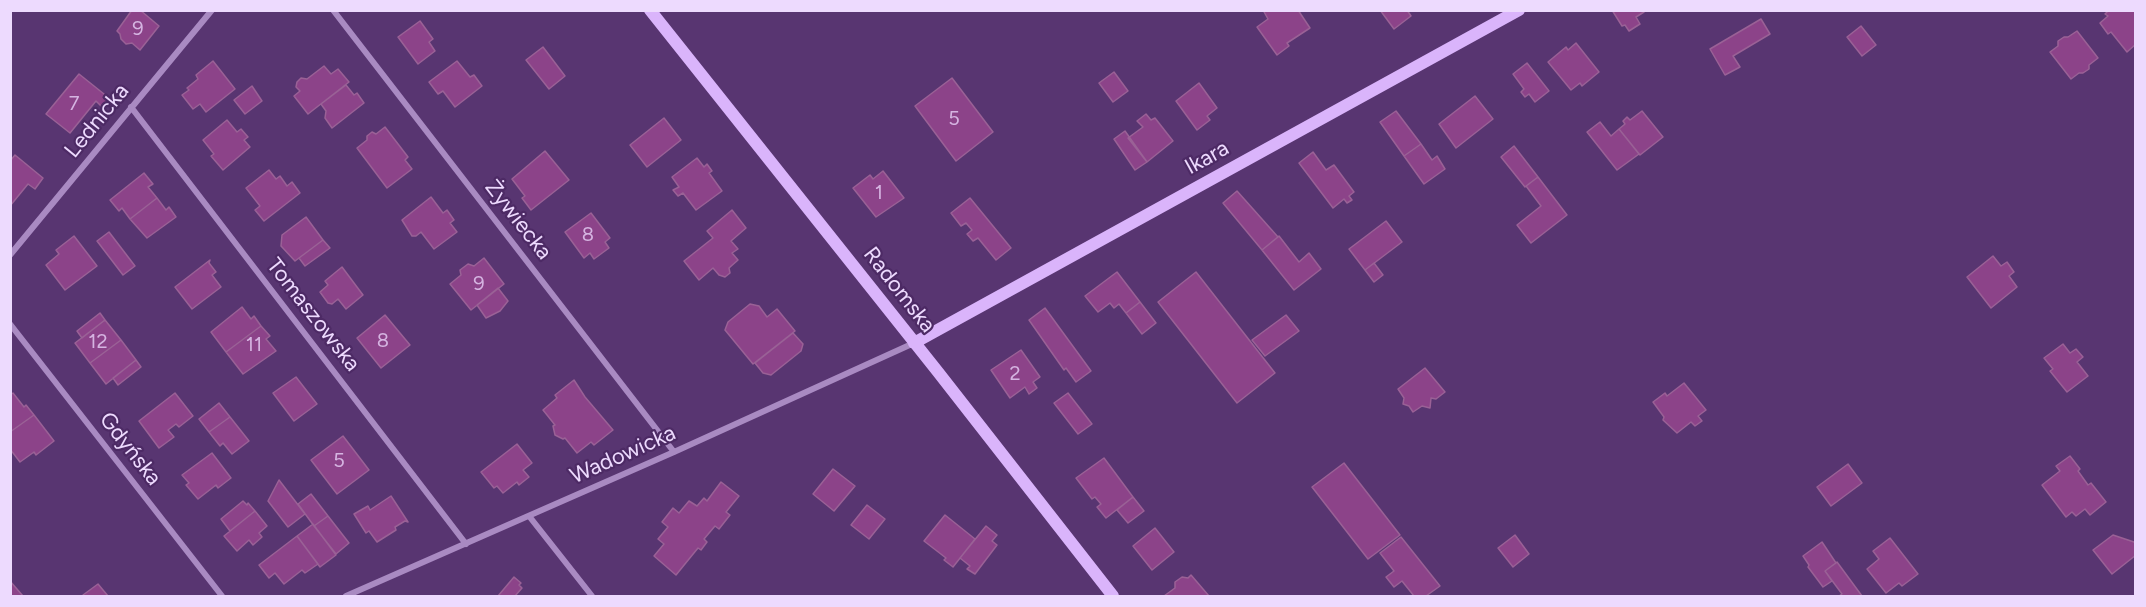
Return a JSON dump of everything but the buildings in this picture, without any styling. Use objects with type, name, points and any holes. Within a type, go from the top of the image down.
[{"type":"street","name":"Lednicka","points":[[10,255],[212,10]]},
{"type":"street","name":"Żywiecka","points":[[333,10],[674,452]]},
{"type":"street","name":"Radomska","points":[[651,10],[1113,597]]},
{"type":"street","name":"Ikara","points":[[914,343],[1519,10]]},
{"type":"street","name":"Tomaszowska","points":[[131,107],[466,544]]},
{"type":"street","name":"Gdyńska","points":[[10,324],[222,597]]},
{"type":"street","name":"Wadowicka","points":[[346,597],[914,343]]},
{"type":"street","points":[[529,516],[592,597]]}]
